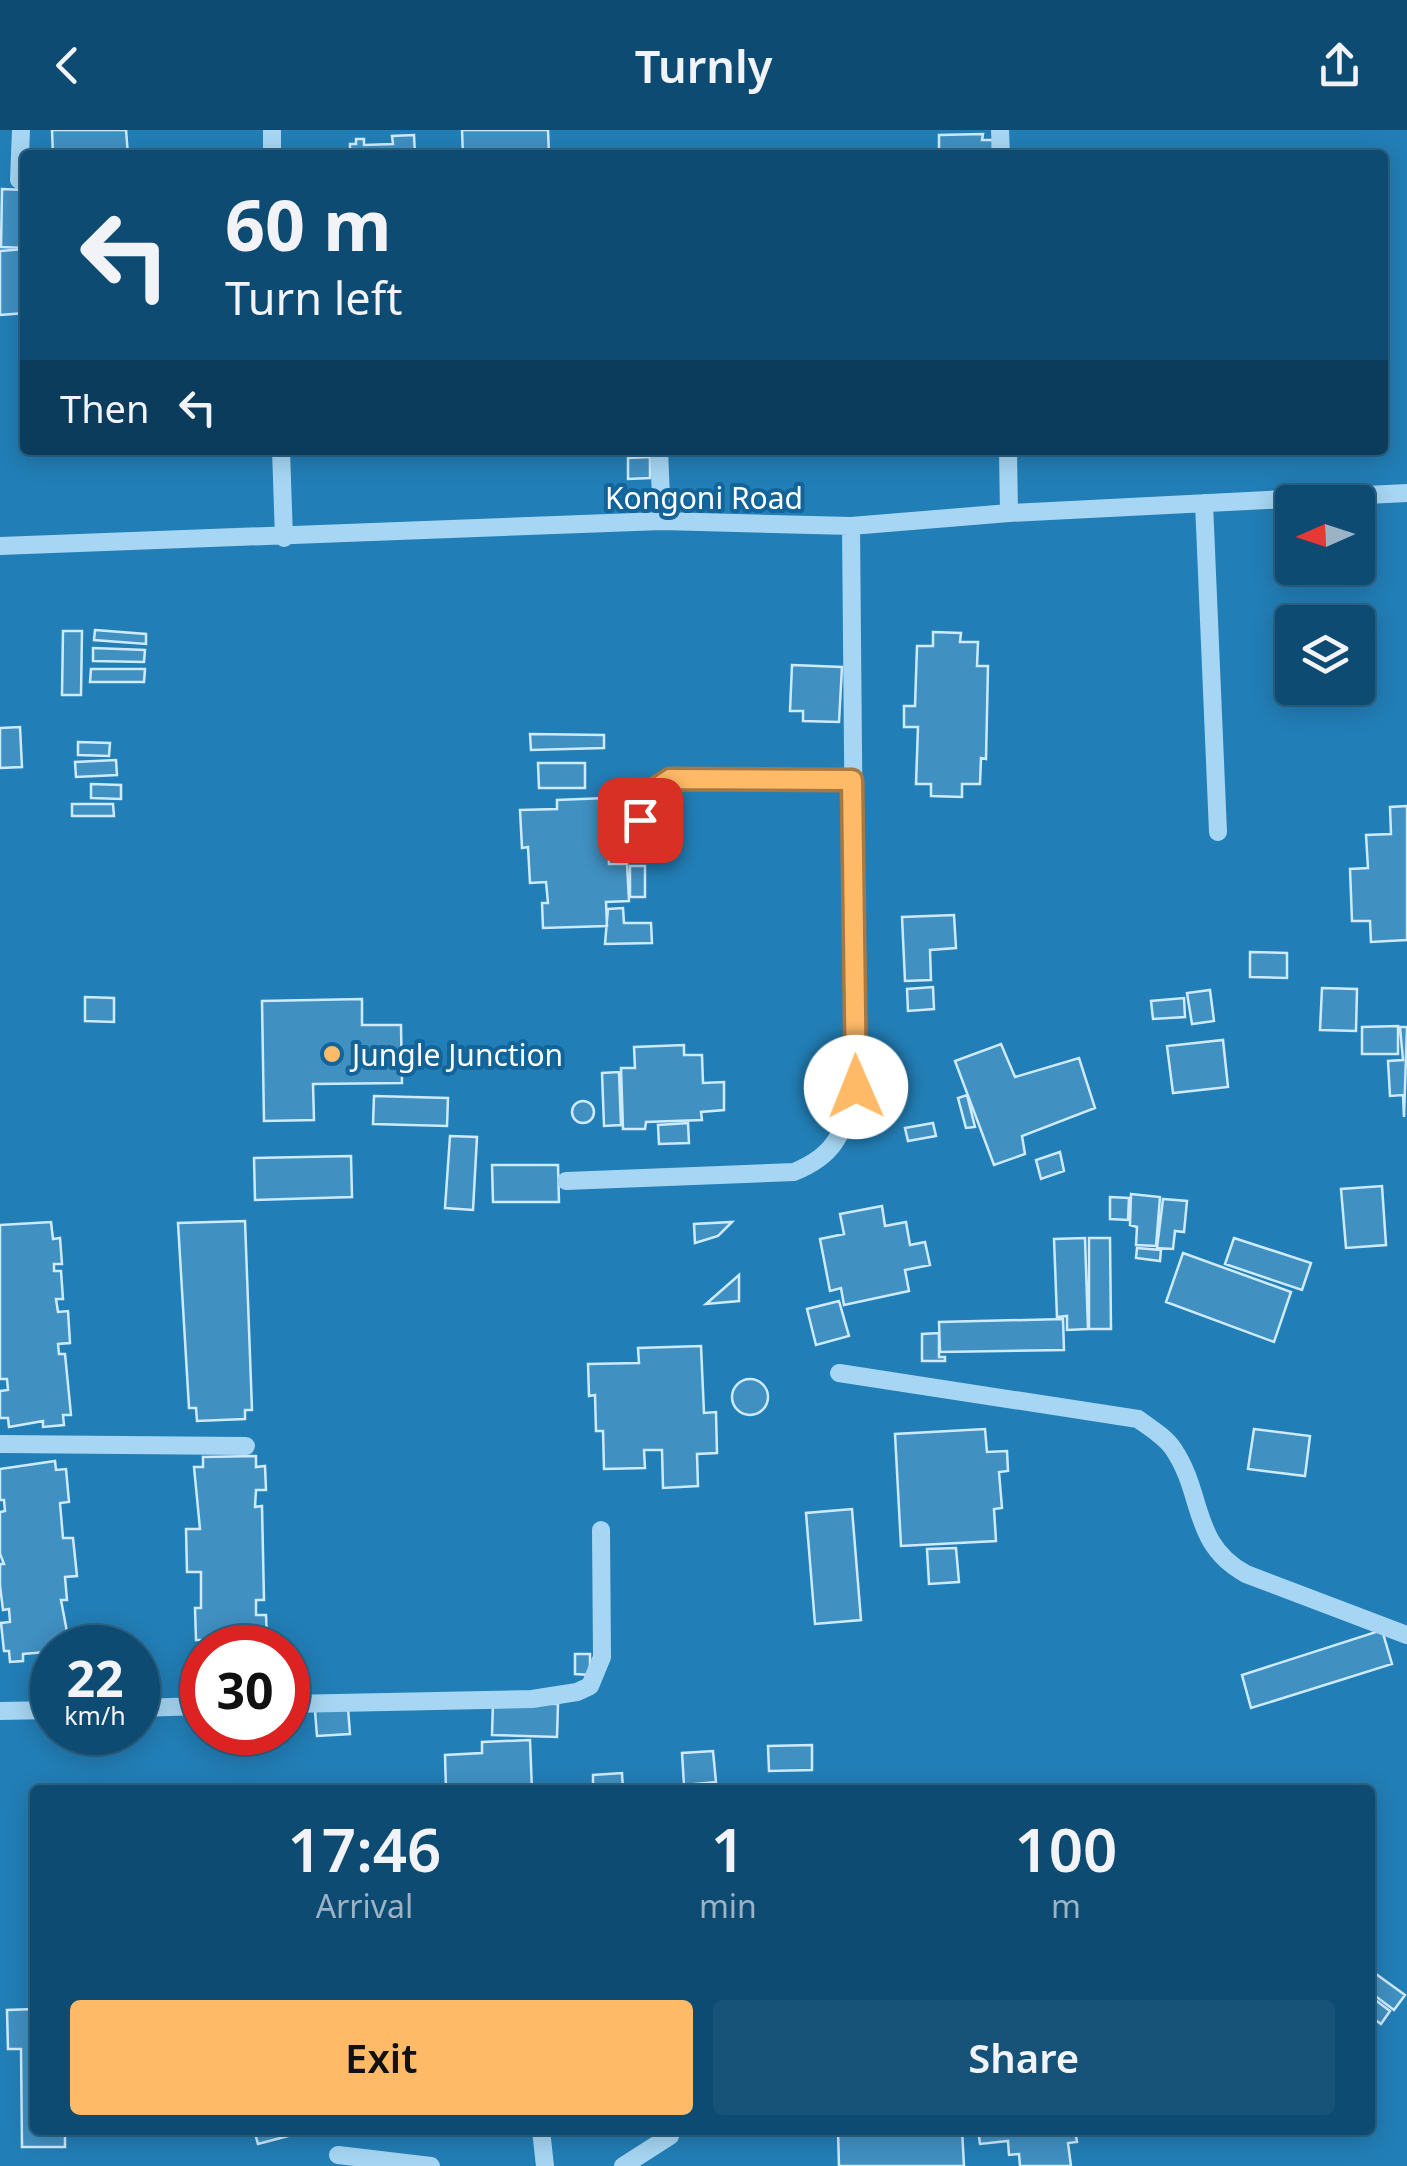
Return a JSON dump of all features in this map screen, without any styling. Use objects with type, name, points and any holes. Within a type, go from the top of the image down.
[{"type":"street","points":[[19,180],[20,155]]},
{"type":"street","points":[[282,455],[284,538]]},
{"type":"street","points":[[659,455],[662,521]]},
{"type":"street","points":[[1008,455],[1010,512]]},
{"type":"street","name":"Kongoni Road","points":[[0,546],[662,521],[850,526],[1010,512],[1407,493]]},
{"type":"street","points":[[1204,503],[1218,832]]},
{"type":"street","points":[[566,1181],[794,1172],[820,1162],[840,1138],[856,1087],[850,526]]},
{"type":"street","points":[[637,844],[644,796],[670,779],[852,780]]},
{"type":"street","points":[[838,1372],[1138,1420],[1174,1450],[1208,1540],[1222,1561],[1246,1574],[1407,1635]]},
{"type":"street","points":[[0,1444],[246,1446]]},
{"type":"street","points":[[310,1704],[532,1699],[577,1692],[590,1686],[602,1657],[601,1530]]},
{"type":"street","points":[[0,1711],[30,1710]]},
{"type":"street","points":[[542,2135],[546,2166]]},
{"type":"street","points":[[623,2166],[670,2136]]},
{"type":"street","points":[[338,2155],[431,2166]]},
{"type":"shaded area","points":[[0,130],[1407,130],[1407,2166],[0,2166]]},
{"type":"building","points":[[52,130],[126,130],[128,150],[53,150]]},
{"type":"building","points":[[462,130],[548,130],[549,150],[463,150]]},
{"type":"building","points":[[983,134],[982,140],[993,140],[993,150],[939,150],[939,135]]},
{"type":"building","points":[[414,135],[415,150],[350,150],[356,139],[364,139],[364,145],[393,144],[392,136]]},
{"type":"building","points":[[2,189],[20,190],[20,248],[1,247]]},
{"type":"building","points":[[20,249],[20,313],[0,315],[0,251]]},
{"type":"building","points":[[650,457],[650,478],[628,479],[628,458]]},
{"type":"building","points":[[95,630],[146,634],[146,644],[94,640]]},
{"type":"building","points":[[63,631],[82,631],[81,695],[62,695]]},
{"type":"building","points":[[933,632],[961,633],[960,642],[978,642],[977,666],[988,666],[986,759],[981,758],[980,784],[962,784],[962,797],[931,796],[931,784],[916,784],[918,727],[904,727],[904,706],[915,706],[917,646],[933,646]]},
{"type":"building","points":[[93,648],[145,650],[144,662],[93,661]]},
{"type":"building","points":[[792,665],[842,667],[839,722],[803,721],[803,711],[790,711]]},
{"type":"building","points":[[91,669],[145,669],[144,682],[90,682]]},
{"type":"building","points":[[20,727],[22,767],[0,768],[0,728]]},
{"type":"building","points":[[530,734],[604,735],[604,748],[531,750]]},
{"type":"building","points":[[78,742],[110,743],[109,756],[78,755]]},
{"type":"building","points":[[116,760],[117,775],[76,777],[75,762]]},
{"type":"building","points":[[538,763],[585,763],[585,788],[539,788]]},
{"type":"building","points":[[91,784],[121,785],[121,799],[91,798]]},
{"type":"building","points":[[606,798],[609,864],[627,864],[629,901],[606,902],[607,926],[543,928],[542,903],[548,903],[546,882],[530,883],[528,847],[522,848],[520,810],[557,809],[557,800]]},
{"type":"building","points":[[72,804],[113,804],[114,816],[72,816]]},
{"type":"building","points":[[1407,806],[1407,940],[1371,942],[1370,921],[1352,921],[1350,869],[1368,868],[1366,835],[1391,834],[1390,807]]},
{"type":"building","points":[[630,866],[645,866],[645,897],[630,897]]},
{"type":"building","points":[[623,908],[624,923],[651,923],[652,943],[605,944],[608,909]]},
{"type":"building","points":[[954,915],[956,948],[930,950],[931,980],[905,981],[902,917]]},
{"type":"building","points":[[1250,952],[1287,953],[1287,978],[1250,977]]},
{"type":"building","points":[[933,987],[934,1009],[908,1011],[907,989]]},
{"type":"building","points":[[1322,988],[1357,989],[1356,1031],[1320,1030]]},
{"type":"building","points":[[1210,990],[1214,1021],[1192,1024],[1187,993]]},
{"type":"building","points":[[85,997],[114,998],[114,1022],[85,1021]]},
{"type":"building","points":[[1184,998],[1185,1017],[1153,1019],[1151,1001]]},
{"type":"building","name":"Jungle Junction","points":[[362,999],[362,1025],[401,1025],[402,1083],[313,1084],[314,1120],[264,1121],[262,1001]]},
{"type":"building","points":[[1398,1026],[1398,1054],[1362,1054],[1362,1027]]},
{"type":"building","points":[[1400,1027],[1407,1027],[1404,1117],[1403,1095],[1390,1096],[1388,1061],[1403,1060]]},
{"type":"building","points":[[1223,1040],[1228,1087],[1173,1093],[1167,1046]]},
{"type":"building","points":[[1001,1044],[1015,1077],[1079,1058],[1095,1108],[1022,1136],[1025,1154],[994,1165],[955,1061]]},
{"type":"building","points":[[684,1045],[684,1055],[702,1055],[703,1083],[724,1082],[724,1110],[701,1112],[702,1120],[646,1122],[645,1129],[623,1129],[621,1068],[635,1068],[634,1047]]},
{"type":"building","points":[[619,1072],[621,1125],[604,1126],[602,1073]]},
{"type":"building","points":[[967,1095],[975,1127],[966,1128],[958,1098]]},
{"type":"building","points":[[374,1096],[448,1098],[447,1126],[373,1124]]},
{"type":"building","points":[[583,1101],[594,1112],[583,1123],[572,1112]]},
{"type":"building","points":[[688,1123],[689,1143],[659,1144],[658,1125]]},
{"type":"building","points":[[933,1123],[936,1136],[908,1141],[905,1128]]},
{"type":"building","points":[[450,1136],[477,1137],[473,1210],[445,1208]]},
{"type":"building","points":[[1060,1152],[1064,1171],[1041,1179],[1036,1160]]},
{"type":"building","points":[[351,1156],[352,1197],[255,1200],[254,1158]]},
{"type":"building","points":[[492,1165],[558,1165],[559,1202],[493,1202]]},
{"type":"building","points":[[1382,1186],[1386,1245],[1346,1248],[1341,1189]]},
{"type":"building","points":[[1131,1194],[1160,1197],[1156,1246],[1136,1245],[1137,1227],[1130,1225]]},
{"type":"building","points":[[1110,1197],[1129,1198],[1128,1220],[1110,1219]]},
{"type":"building","points":[[1163,1199],[1187,1201],[1184,1232],[1175,1231],[1173,1249],[1157,1248]]},
{"type":"building","points":[[882,1206],[885,1226],[906,1222],[910,1245],[925,1242],[930,1265],[905,1270],[909,1291],[844,1305],[841,1288],[830,1291],[820,1239],[844,1234],[840,1214]]},
{"type":"building","points":[[245,1221],[252,1410],[245,1410],[245,1419],[197,1421],[196,1408],[189,1408],[178,1223]]},
{"type":"building","points":[[51,1222],[53,1239],[60,1238],[62,1264],[54,1264],[54,1271],[61,1271],[63,1299],[56,1299],[58,1312],[68,1311],[70,1343],[58,1344],[59,1354],[65,1354],[71,1415],[63,1415],[64,1425],[43,1427],[43,1421],[9,1427],[8,1418],[0,1418],[0,1391],[8,1390],[7,1379],[0,1379],[0,1225]]},
{"type":"building","points":[[732,1222],[718,1236],[695,1243],[694,1224]]},
{"type":"building","points":[[1085,1238],[1088,1329],[1067,1330],[1067,1316],[1057,1317],[1054,1239]]},
{"type":"building","points":[[1089,1238],[1110,1238],[1111,1329],[1089,1329]]},
{"type":"building","points":[[1234,1238],[1311,1263],[1302,1290],[1225,1264]]},
{"type":"building","points":[[1137,1248],[1161,1250],[1160,1261],[1136,1258]]},
{"type":"building","points":[[1183,1253],[1291,1292],[1274,1342],[1166,1302]]},
{"type":"building","points":[[739,1275],[739,1301],[706,1304]]},
{"type":"building","points":[[839,1301],[849,1336],[816,1345],[807,1309]]},
{"type":"building","points":[[1063,1319],[1064,1350],[940,1352],[939,1322]]},
{"type":"building","points":[[939,1333],[939,1357],[945,1357],[945,1361],[922,1361],[922,1334]]},
{"type":"building","points":[[701,1346],[704,1413],[716,1412],[717,1453],[697,1454],[698,1486],[663,1488],[662,1450],[644,1450],[645,1468],[604,1469],[603,1431],[596,1431],[595,1395],[589,1396],[588,1364],[639,1363],[638,1348]]},
{"type":"building","points":[[750,1379],[763,1384],[768,1397],[763,1410],[750,1415],[737,1410],[732,1397],[737,1384]]},
{"type":"building","points":[[985,1429],[987,1452],[1007,1451],[1008,1471],[999,1472],[1002,1508],[994,1509],[996,1541],[901,1546],[895,1434]]},
{"type":"building","points":[[1254,1429],[1310,1436],[1305,1476],[1248,1469]]},
{"type":"building","points":[[256,1456],[256,1467],[265,1466],[266,1490],[256,1490],[255,1507],[262,1506],[264,1600],[256,1600],[256,1615],[266,1615],[266,1625],[196,1625],[195,1608],[201,1608],[201,1572],[187,1572],[186,1529],[200,1529],[194,1467],[203,1467],[203,1457]]},
{"type":"building","points":[[55,1461],[56,1470],[66,1469],[69,1502],[60,1503],[63,1538],[73,1538],[77,1576],[65,1577],[67,1600],[61,1600],[66,1625],[30,1625],[30,1653],[23,1654],[23,1661],[10,1662],[9,1651],[4,1651],[1,1623],[10,1622],[9,1609],[3,1610],[0,1586],[0,1564],[4,1564],[0,1554],[0,1512],[5,1511],[4,1500],[0,1500],[0,1469]]},
{"type":"building","points":[[852,1509],[861,1620],[815,1624],[806,1513]]},
{"type":"building","points":[[956,1548],[959,1582],[929,1584],[927,1549]]},
{"type":"building","points":[[1382,1630],[1392,1664],[1251,1708],[1242,1675]]},
{"type":"building","points":[[575,1654],[590,1654],[590,1675],[575,1674]]},
{"type":"building","points":[[493,1702],[558,1704],[557,1737],[492,1735]]},
{"type":"building","points":[[348,1708],[350,1734],[317,1736],[315,1711]]},
{"type":"building","points":[[530,1740],[532,1785],[446,1785],[445,1755],[482,1753],[482,1742]]},
{"type":"building","points":[[812,1745],[812,1770],[769,1771],[768,1746]]},
{"type":"building","points":[[713,1751],[716,1782],[684,1785],[682,1753]]},
{"type":"building","points":[[622,1773],[623,1785],[593,1785],[593,1775]]},
{"type":"building","points":[[1375,1975],[1405,1995],[1394,2010],[1375,1996]]},
{"type":"building","points":[[1375,2000],[1390,2011],[1381,2024],[1375,2020]]},
{"type":"building","points":[[30,2009],[30,2135],[65,2135],[65,2147],[22,2147],[21,2049],[8,2049],[7,2010]]},
{"type":"building","points":[[255,2135],[288,2135],[288,2136],[258,2144]]},
{"type":"building","points":[[838,2135],[962,2135],[964,2166],[839,2166]]},
{"type":"building","points":[[979,2135],[1076,2135],[1077,2142],[1068,2143],[1071,2166],[1020,2166],[1019,2154],[1009,2155],[1008,2141],[980,2144]]},
{"type":"place","name":"Jungle Junction","points":[[332,1054]]},
{"type":"route","points":[[640,820],[644,796],[670,779],[852,780],[856,1087]]}]
